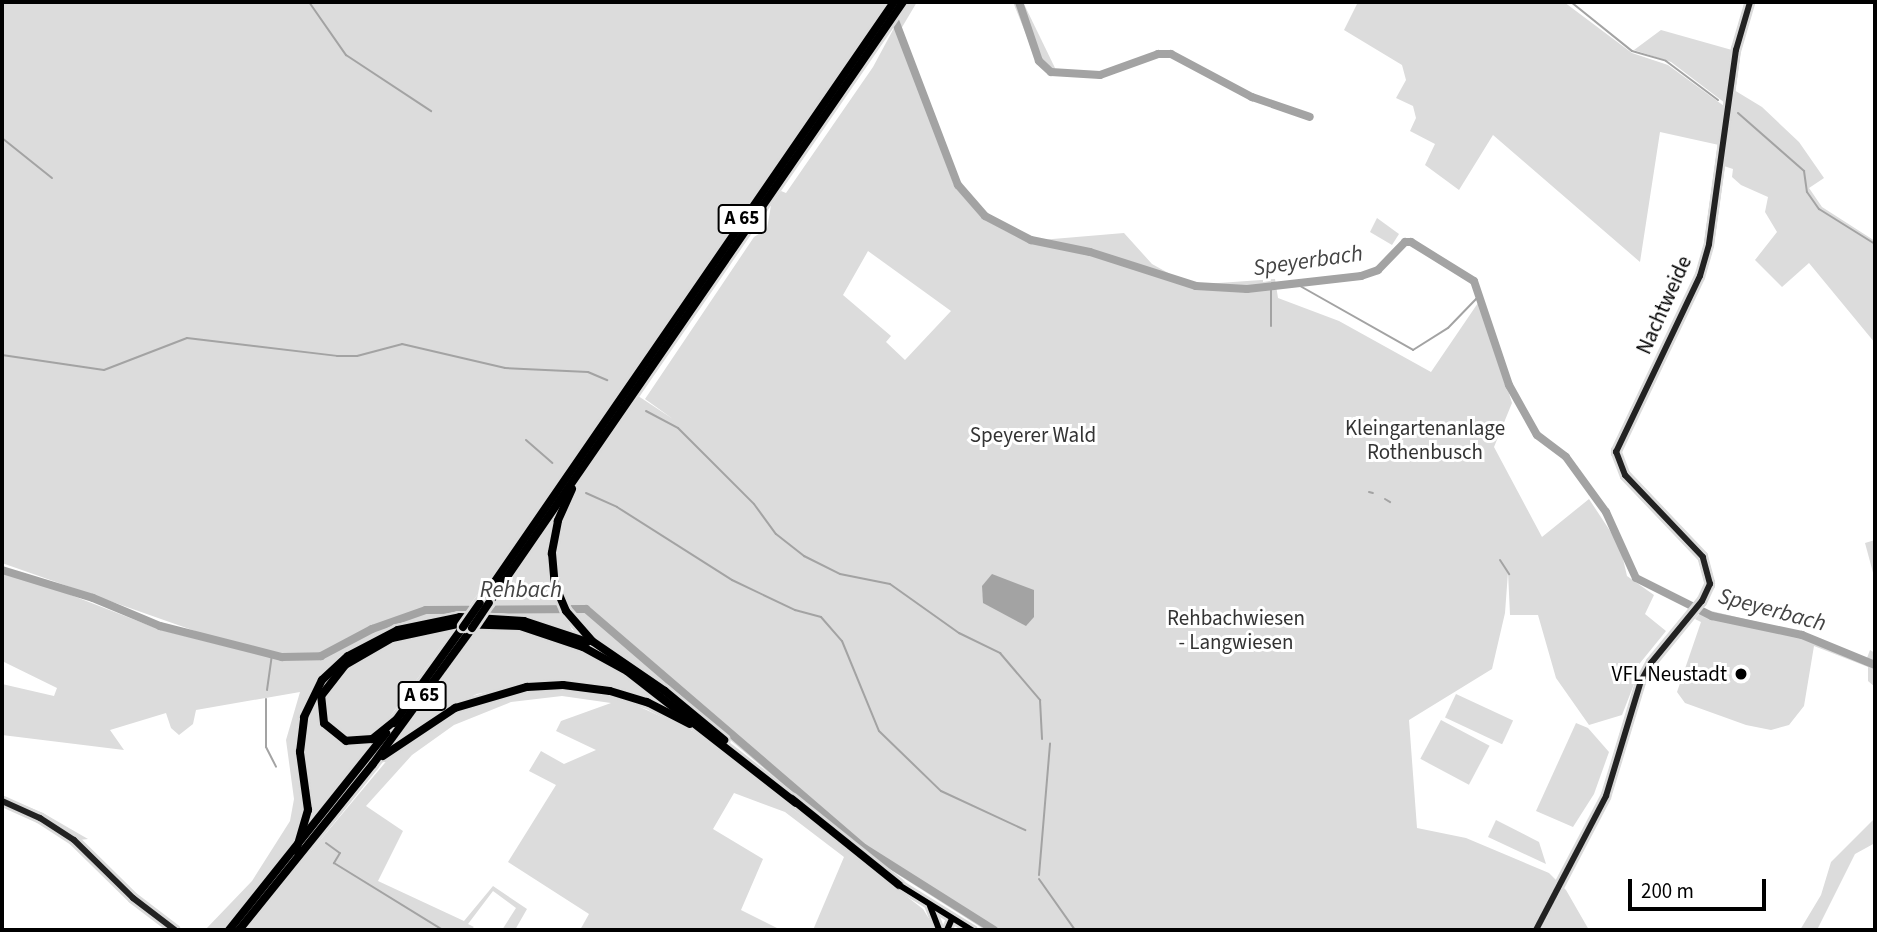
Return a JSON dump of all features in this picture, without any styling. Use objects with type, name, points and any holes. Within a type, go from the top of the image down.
[{"type":"highway","name":"A 65","points":[[484,603],[895,6],[903,2]]},
{"type":"highway","name":"A 65","points":[[239,930],[373,765],[467,627],[584,464],[593,444]]},
{"type":"highway","points":[[584,464],[554,536],[553,569],[566,611],[605,650],[665,691],[796,803]]},
{"type":"highway","points":[[296,850],[308,810],[300,752],[304,717],[322,680],[355,650],[418,624],[484,617],[546,626],[605,650]]},
{"type":"highway","points":[[397,719],[372,739],[346,741],[324,723],[321,696],[345,665],[391,638],[446,625],[495,623],[545,633],[595,653],[647,685],[899,885]]},
{"type":"highway","name":"A 65","points":[[229,930],[296,850],[467,627]]},
{"type":"highway","points":[[373,765],[423,725],[455,708],[490,694],[540,685],[585,687],[623,694],[670,712],[714,738]]},
{"type":"main road","points":[[899,885],[972,930]]},
{"type":"main road","points":[[929,905],[939,930],[952,919]]},
{"type":"main road","points":[[947,930],[952,919]]},
{"type":"street","name":"Nachtweide","points":[[1536,930],[1606,796],[1641,681],[1699,606],[1710,584],[1703,557],[1625,475],[1616,452],[1700,276],[1709,244],[1737,41],[1750,2]]},
{"type":"street","points":[[2,801],[74,840],[139,903],[175,930]]},
{"type":"green space","points":[[2,2],[884,2],[885,7],[623,386],[673,419],[645,399],[754,237],[767,229],[771,205],[781,191],[786,193],[873,67],[908,2],[917,2],[898,34],[955,188],[984,219],[1006,231],[1029,241],[1124,233],[1152,264],[1190,285],[1275,279],[1278,298],[1339,321],[1431,372],[1480,300],[1512,403],[1494,447],[1542,537],[1589,499],[1620,546],[1627,576],[1654,595],[1645,614],[1666,631],[1636,668],[1638,674],[1622,715],[1589,725],[1556,678],[1538,615],[1510,615],[1508,572],[1505,613],[1492,669],[1409,720],[1417,828],[1466,838],[1549,873],[1566,890],[1589,930],[985,930],[861,851],[668,687],[590,632],[570,611],[562,594],[553,529],[549,551],[562,610],[572,630],[489,612],[547,526],[535,516],[464,613],[390,628],[345,651],[322,672],[297,723],[296,760],[305,805],[294,842],[221,930],[205,930],[252,881],[290,821],[294,799],[286,740],[300,692],[196,710],[193,724],[179,735],[171,728],[166,713],[110,730],[124,750],[2,735],[2,684],[54,696],[57,688],[2,661],[2,573],[58,590],[161,630],[269,657],[2,563]],"holes":[[[868,251],[951,311],[905,360],[886,342],[891,336],[843,295]]]},
{"type":"green space","points":[[1013,2],[1023,2],[1055,68],[1051,75],[1037,62]]},
{"type":"green space","points":[[1358,2],[1564,2],[1632,53],[1668,65],[1724,106],[1719,145],[1660,132],[1640,262],[1493,135],[1459,190],[1425,165],[1435,144],[1410,131],[1416,118],[1413,106],[1396,98],[1406,80],[1402,65],[1344,30]]},
{"type":"green space","points":[[1661,30],[1732,50],[1725,103],[1671,62],[1634,50]]},
{"type":"green space","points":[[1734,90],[1762,107],[1799,142],[1824,178],[1809,188],[1822,207],[1875,241],[1875,343],[1809,263],[1782,287],[1755,260],[1777,232],[1765,212],[1768,197],[1741,185],[1732,177],[1733,169],[1724,166]]},
{"type":"green space","points":[[1377,218],[1399,234],[1392,245],[1370,232]]},
{"type":"green space","points":[[1875,540],[1875,580],[1865,543]]},
{"type":"green space","name":"VFL Neustadt","points":[[1703,609],[1804,633],[1867,658],[1870,650],[1875,653],[1875,687],[1868,681],[1868,667],[1814,646],[1804,706],[1789,725],[1771,730],[1746,725],[1685,703],[1677,692],[1701,622],[1695,619]]},
{"type":"green space","points":[[483,625],[521,629],[588,652],[634,679],[682,716],[623,691],[543,682],[477,694],[434,715],[394,743],[467,640]]},
{"type":"green space","points":[[455,627],[381,729],[350,739],[325,719],[323,698],[350,664],[399,638]]},
{"type":"green space","points":[[319,689],[317,714],[329,734],[349,744],[378,738],[307,826],[304,728]]},
{"type":"green space","points":[[551,689],[618,697],[693,731],[923,909],[936,930],[813,930],[844,857],[785,812],[734,793],[713,829],[763,859],[741,910],[781,930],[580,930],[589,914],[508,862],[556,785],[529,771],[541,751],[564,764],[596,750],[556,731],[561,721],[611,703],[562,696],[511,702],[454,725],[412,755],[366,806],[403,831],[378,881],[464,921],[493,886],[527,909],[515,930],[502,930],[516,908],[493,891],[468,924],[474,927],[470,930],[245,930],[394,752],[452,713],[503,695]]},
{"type":"green space","points":[[1456,694],[1513,721],[1502,744],[1445,718]]},
{"type":"green space","points":[[1441,720],[1490,746],[1469,785],[1420,759]]},
{"type":"green space","points":[[1576,723],[1588,728],[1609,752],[1594,794],[1573,827],[1536,811]]},
{"type":"green space","points":[[2,796],[43,813],[88,839],[79,840]]},
{"type":"green space","points":[[1875,818],[1875,843],[1855,854],[1817,930],[1800,930],[1821,895],[1831,862]]},
{"type":"green space","points":[[1496,820],[1539,842],[1546,864],[1488,837]]},
{"type":"shaded area","points":[[992,574],[1034,590],[1034,617],[1026,626],[983,603],[982,586]]},
{"type":"waterway","points":[[309,2],[346,55],[431,111]]},
{"type":"waterway","name":"Speyerbach","points":[[888,2],[958,185],[985,216],[1031,240],[1090,252],[1196,286],[1247,289],[1361,276],[1378,270],[1405,242],[1411,242],[1474,281],[1509,385],[1537,435],[1566,457],[1606,512],[1636,578],[1712,616],[1802,635],[1875,665]]},
{"type":"waterway","points":[[1019,2],[1039,61],[1051,72],[1100,75],[1158,54],[1171,54],[1252,97],[1310,117]]},
{"type":"waterway","points":[[1571,2],[1632,51],[1666,61],[1718,100]]},
{"type":"waterway","points":[[1738,113],[1804,171],[1807,192],[1819,209],[1875,244]]},
{"type":"waterway","points":[[2,138],[52,178]]},
{"type":"waterway","points":[[1293,282],[1413,350],[1448,328],[1476,299],[1483,300]]},
{"type":"waterway","points":[[1271,287],[1271,326]]},
{"type":"waterway","points":[[2,355],[104,370],[187,338],[337,356],[357,356],[402,344],[505,368],[588,372],[607,380]]},
{"type":"waterway","points":[[646,411],[678,428],[754,504],[776,534],[804,556],[840,574],[890,584],[959,633],[1000,653],[1040,700],[1042,739]]},
{"type":"waterway","points":[[526,440],[552,463]]},
{"type":"waterway","points":[[1369,492],[1373,493]]},
{"type":"waterway","points":[[586,493],[617,507],[732,580],[795,610],[821,617],[842,641],[879,731],[941,791],[1025,830]]},
{"type":"waterway","points":[[1385,499],[1390,502]]},
{"type":"waterway","points":[[1500,560],[1509,574]]},
{"type":"waterway","name":"Rehbach","points":[[2,570],[93,598],[160,626],[282,657],[321,656],[372,629],[426,610],[586,609],[864,848],[994,930]]},
{"type":"waterway","points":[[267,690],[272,655]]},
{"type":"waterway","points":[[266,699],[266,747],[276,767]]},
{"type":"waterway","points":[[1039,875],[1050,743]]},
{"type":"waterway","points":[[326,843],[340,853],[334,863],[443,930]]},
{"type":"waterway","points":[[1039,879],[1075,930]]},
{"type":"place","name":"VFL Neustadt","points":[[1741,674]]},
{"type":"park label","name":"Speyerer Wald","points":[[1033,435]]},
{"type":"park label","name":"Kleingartenanlage Rothenbusch","points":[[1425,440]]},
{"type":"park label","name":"Rehbachwiesen - Langwiesen","points":[[1236,630]]}]
